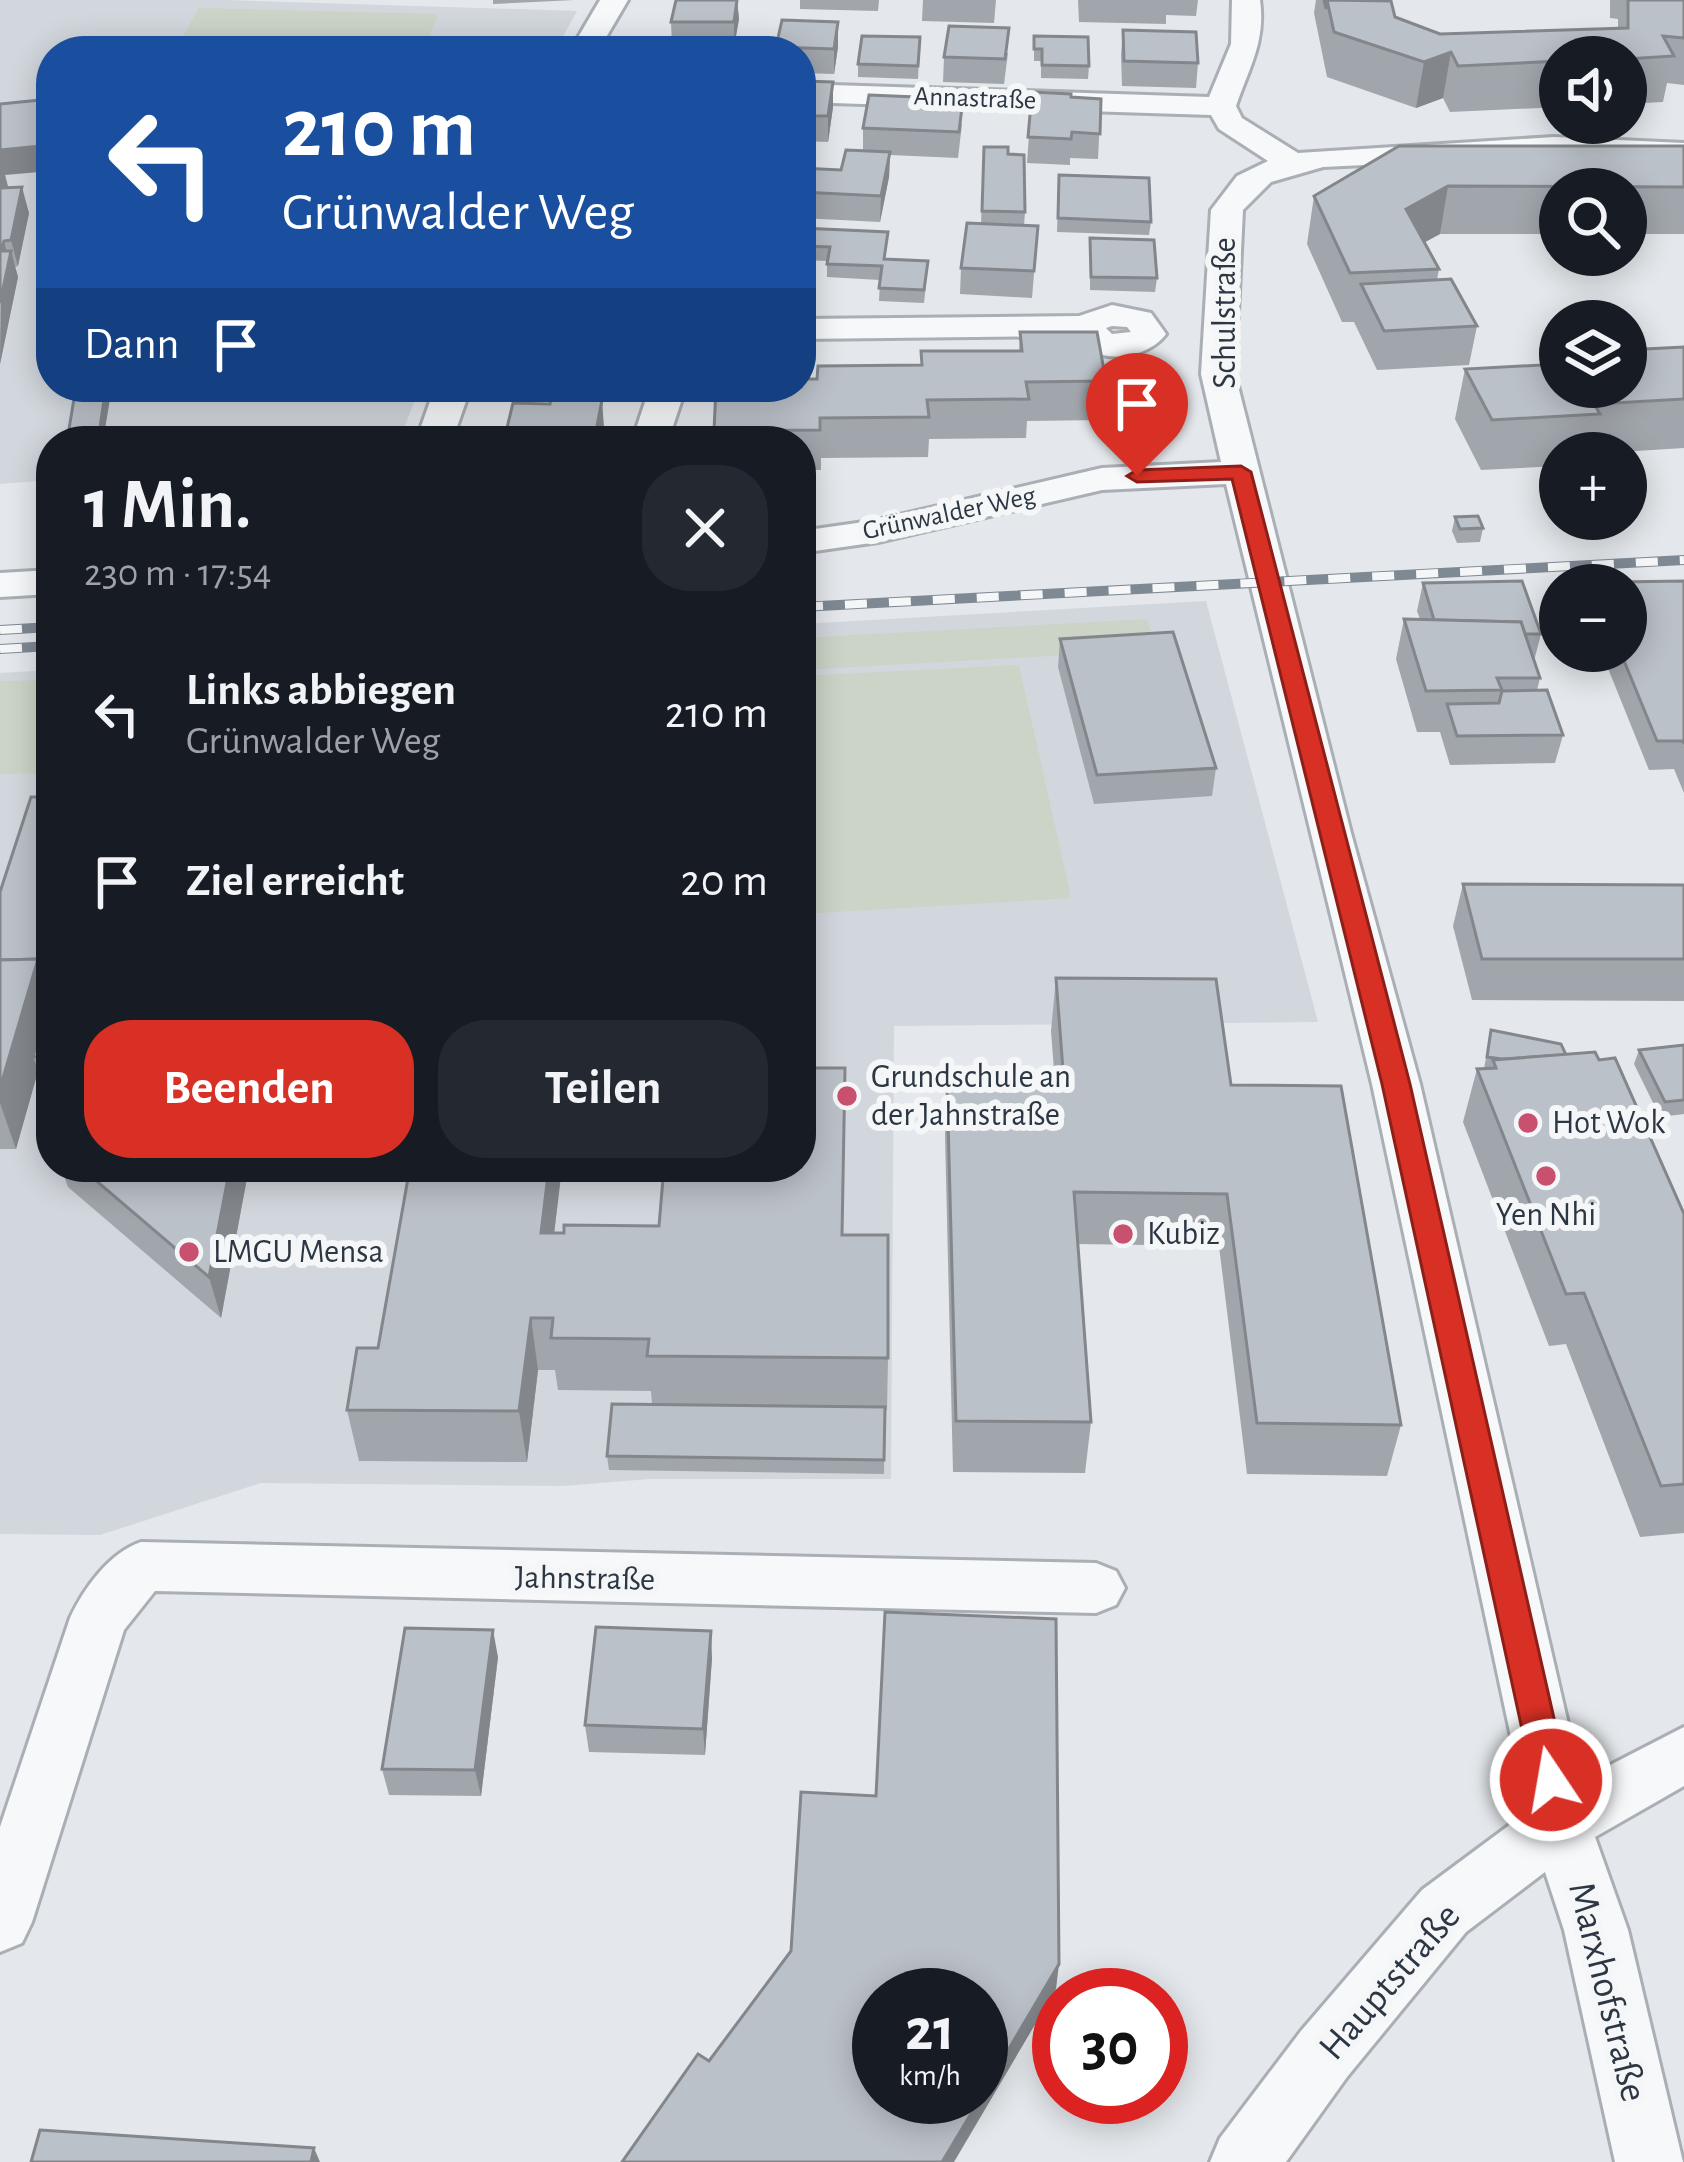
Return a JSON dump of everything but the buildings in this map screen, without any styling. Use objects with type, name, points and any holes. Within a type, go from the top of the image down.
[{"type":"street","points":[[593,36],[614,0]]},
{"type":"street","points":[[1246,0],[1251,35],[1246,57],[1229,80],[1221,106],[1230,123],[1294,164]]},
{"type":"street","name":"Annastraße","points":[[816,93],[1221,106]]},
{"type":"street","name":"Schulstraße","points":[[1561,1824],[1396,1084],[1218,374],[1227,210],[1235,196],[1262,173],[1349,156],[1562,147],[1684,152]]},
{"type":"street","points":[[816,328],[1088,326]]},
{"type":"street","name":"Grünwalder Weg","points":[[816,540],[896,527],[1102,479],[1241,472]]},
{"type":"street","points":[[0,585],[36,583]]},
{"type":"street","name":"Jahnstraße","points":[[0,1922],[99,1618],[141,1566],[577,1580],[1096,1588]]},
{"type":"street","name":"Hauptstraße","points":[[1244,2162],[1324,2054],[1444,1912],[1561,1824],[1684,1754]]},
{"type":"street","name":"Marxhofstraße","points":[[1561,1824],[1596,1930],[1649,2162]]},
{"type":"shaded area","points":[[0,0],[224,0],[577,11],[563,36],[36,36],[36,402],[414,402],[405,426],[36,426],[36,481],[0,484]]},
{"type":"shaded area","name":"Grundschule an der Jahnstraße","points":[[1206,601],[1318,1022],[894,1026],[891,1479],[650,1479],[563,1486],[261,1483],[100,1535],[0,1534],[0,673],[36,671],[36,1182],[816,1182],[816,623]]},
{"type":"green space","points":[[199,8],[438,14],[429,36],[183,36]]},
{"type":"green space","points":[[1147,619],[1156,650],[816,669],[816,637]]},
{"type":"green space","points":[[1019,665],[1071,898],[816,913],[816,675]]},
{"type":"green space","points":[[36,680],[36,773],[0,774],[0,681]]},
{"type":"railway","points":[[816,606],[1684,560]]},
{"type":"railway","points":[[0,630],[36,628]]},
{"type":"railway","points":[[0,649],[36,647]]},
{"type":"place","name":"Grundschule an der Jahnstraße","points":[[847,1096]]},
{"type":"place","name":"Hot Wok","points":[[1528,1123]]},
{"type":"place","name":"Yen Nhi","points":[[1546,1176]]},
{"type":"place","name":"Kubiz","points":[[1123,1234]]},
{"type":"place","name":"LMGU Mensa","points":[[189,1252]]},
{"type":"route","points":[[1137,476],[1241,472],[1396,1084],[1551,1780]]}]
